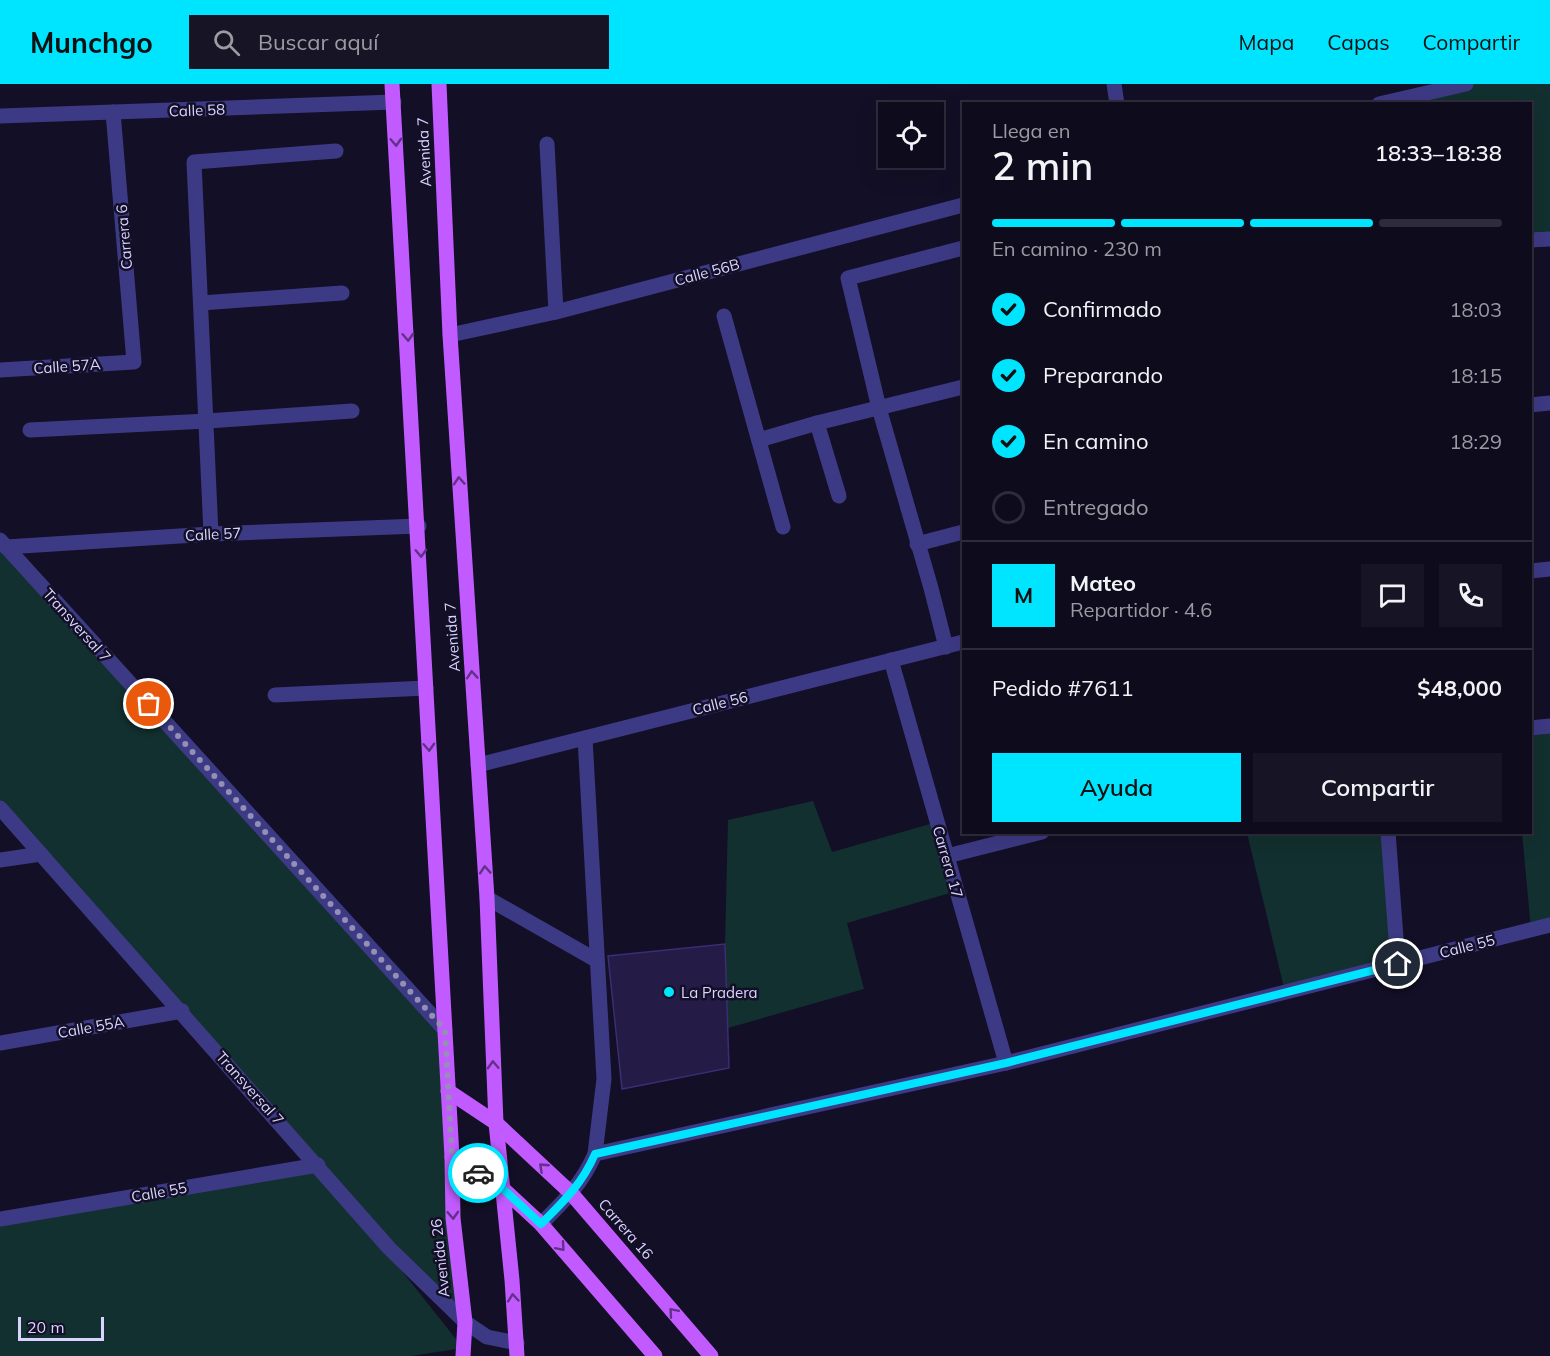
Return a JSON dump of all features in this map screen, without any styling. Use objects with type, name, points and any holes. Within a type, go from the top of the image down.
[{"type":"main road","name":"Avenida 7","points":[[392,84],[419,525],[452,1156]]},
{"type":"main road","name":"Avenida 7","points":[[439,84],[450,335],[487,898],[496,1123],[502,1188]]},
{"type":"main road","name":"Carrera 16","points":[[448,1091],[496,1123],[572,1193],[711,1356]]},
{"type":"main road","points":[[452,1156],[502,1188],[541,1224],[655,1356]]},
{"type":"main road","name":"Avenida 26","points":[[452,1156],[453,1218],[465,1322],[463,1356]]},
{"type":"main road","points":[[502,1188],[517,1350]]},
{"type":"street","points":[[1113,84],[1117,102]]},
{"type":"street","points":[[1389,102],[1466,84]]},
{"type":"street","name":"Calle 58","points":[[0,116],[394,102]]},
{"type":"street","name":"Carrera 6","points":[[113,112],[134,362]]},
{"type":"street","points":[[547,144],[556,312]]},
{"type":"street","points":[[211,534],[194,162],[336,151]]},
{"type":"street","name":"Calle 56B","points":[[450,335],[556,312],[962,205]]},
{"type":"street","points":[[1532,240],[1550,239]]},
{"type":"street","points":[[946,647],[879,408],[848,278],[962,248]]},
{"type":"street","points":[[201,303],[342,293]]},
{"type":"street","points":[[724,316],[783,527]]},
{"type":"street","name":"Calle 57A","points":[[0,370],[134,362]]},
{"type":"street","points":[[759,440],[817,423],[962,387]]},
{"type":"street","points":[[1532,405],[1550,403]]},
{"type":"street","points":[[30,430],[352,411]]},
{"type":"street","points":[[817,423],[839,496]]},
{"type":"street","name":"Calle 57","points":[[3,544],[419,525]]},
{"type":"street","points":[[917,544],[962,532]]},
{"type":"street","name":"Transversal 7","points":[[3,544],[445,1030]]},
{"type":"street","points":[[1532,571],[1550,569]]},
{"type":"street","name":"Calle 56","points":[[478,765],[962,642]]},
{"type":"street","name":"Carrera 17","points":[[891,660],[1006,1063]]},
{"type":"street","points":[[275,695],[426,688]]},
{"type":"street","points":[[1532,728],[1550,726]]},
{"type":"street","points":[[541,1224],[572,1193],[586,1174],[595,1154],[604,1079],[585,738]]},
{"type":"street","name":"Transversal 7","points":[[0,808],[182,1011],[389,1248],[465,1322],[487,1337],[517,1350]]},
{"type":"street","points":[[947,856],[1034,834]]},
{"type":"street","points":[[1389,834],[1398,964]]},
{"type":"street","points":[[0,860],[41,854]]},
{"type":"street","points":[[487,898],[596,960]]},
{"type":"street","name":"Calle 55","points":[[595,1154],[1006,1063],[1550,925]]},
{"type":"street","name":"Calle 55A","points":[[0,1043],[182,1011]]},
{"type":"street","name":"Calle 55","points":[[0,1219],[318,1165]]},
{"type":"green space","points":[[1466,84],[1550,84],[1550,239],[1532,240],[1532,102],[1389,102]]},
{"type":"green space","points":[[0,540],[445,1030],[465,1322],[0,808]]},
{"type":"green space","points":[[1550,726],[1550,925],[1531,930],[1522,834],[1532,834],[1532,728]]},
{"type":"green space","points":[[813,801],[832,852],[937,822],[957,891],[847,923],[864,989],[728,1028],[725,944],[728,820]]},
{"type":"green space","points":[[1247,834],[1388,834],[1398,964],[1285,992]]},
{"type":"green space","points":[[318,1165],[463,1348],[411,1356],[0,1356],[0,1219]]},
{"type":"building","name":"La Pradera","points":[[725,944],[729,1068],[622,1089],[608,956]]},
{"type":"way so far","points":[[149,704],[445,1030],[452,1156],[478,1173]]},
{"type":"place","name":"La Pradera","points":[[669,992]]},
{"type":"route","points":[[478,1173],[502,1188],[541,1224],[572,1193],[586,1174],[595,1154],[1006,1063],[1398,964]]}]
